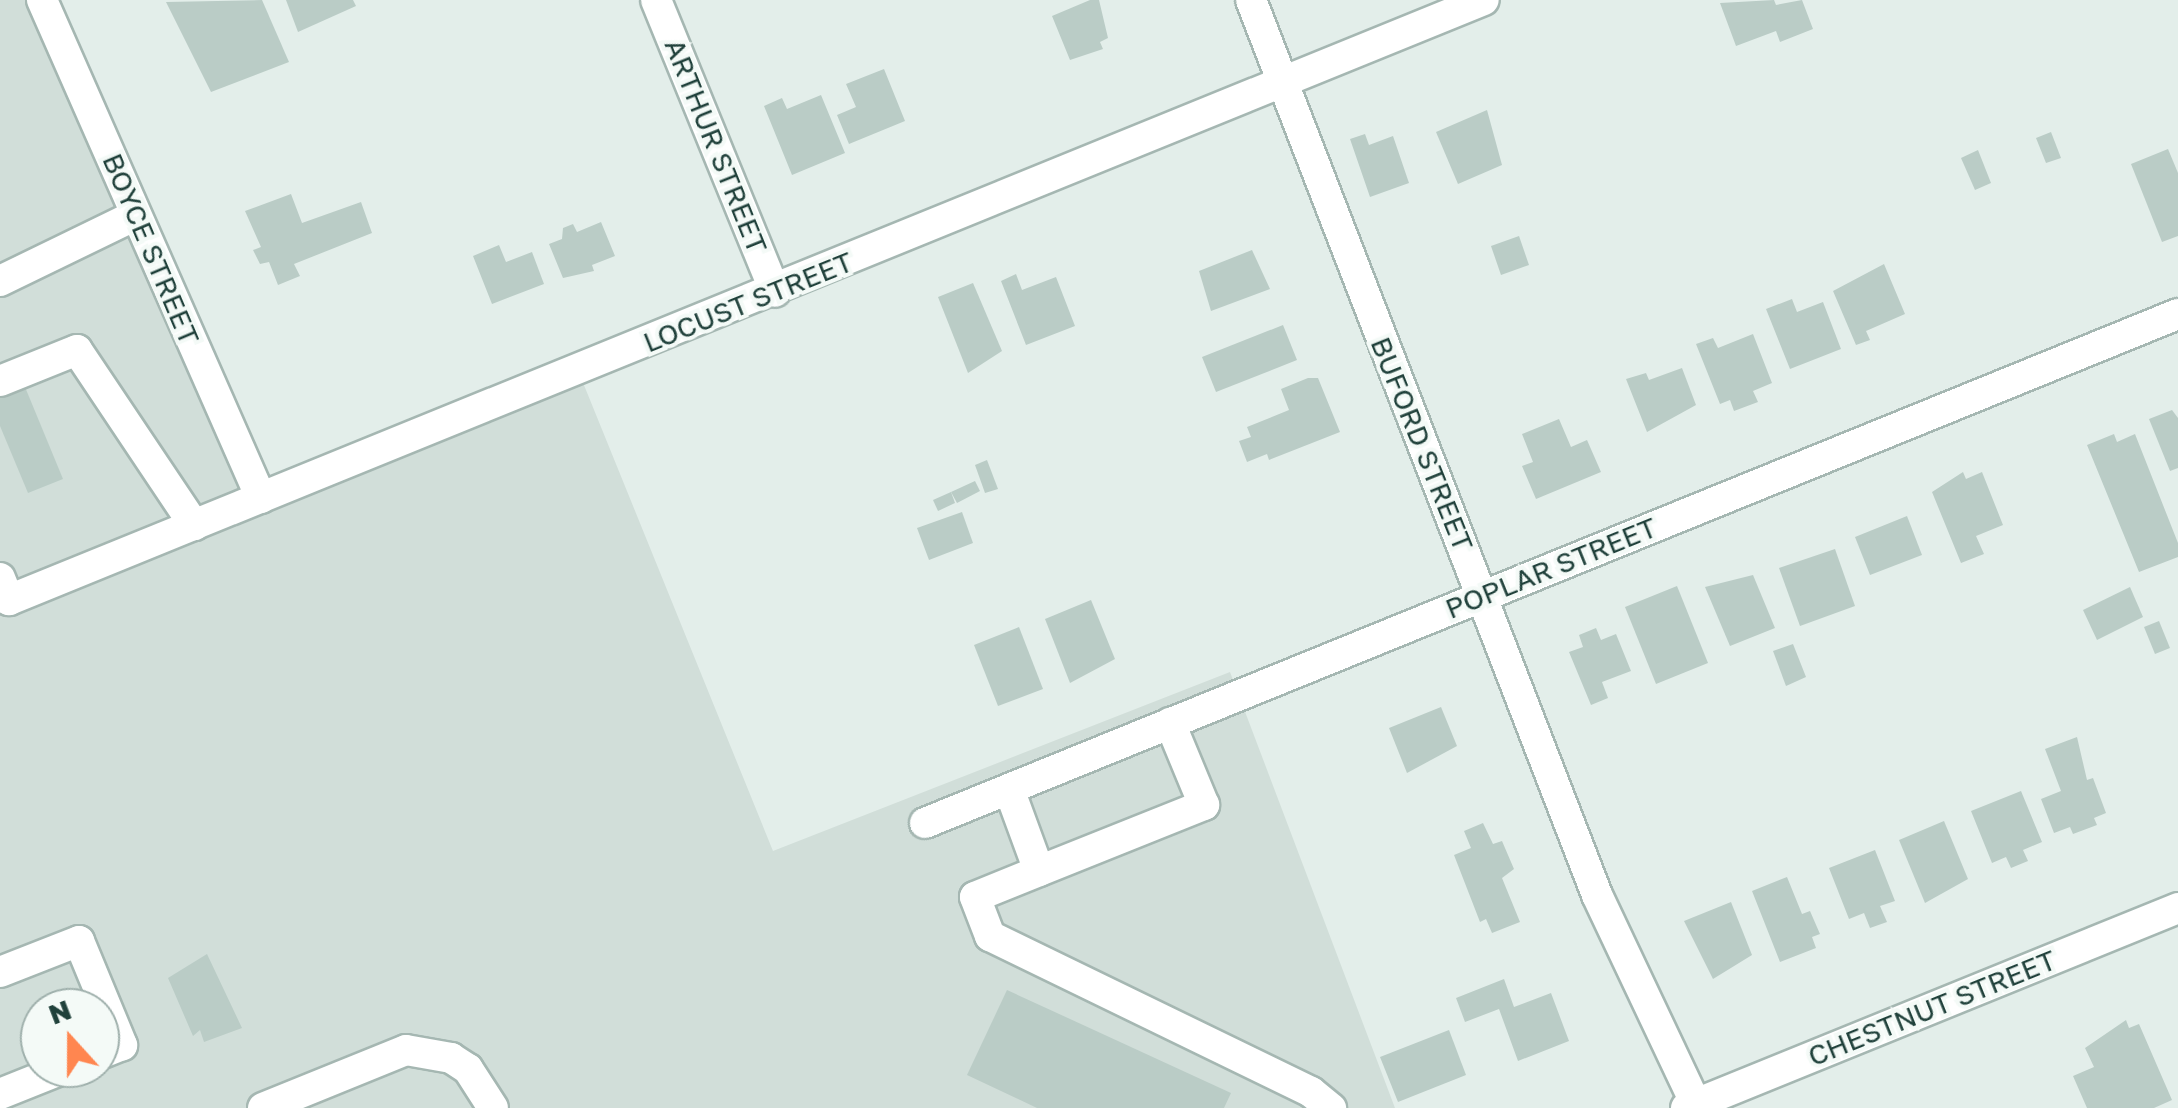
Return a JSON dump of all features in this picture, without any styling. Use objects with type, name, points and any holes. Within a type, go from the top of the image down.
[{"type":"street","name":"BOYCE STREET","points":[[42,0],[260,498]]},
{"type":"street","name":"ARTHUR STREET","points":[[656,0],[776,292]]},
{"type":"street","name":"BUFORD STREET","points":[[1251,0],[1597,896],[1691,1106]]},
{"type":"street","name":"LOCUST STREET","points":[[4,589],[194,525],[776,292],[1484,0]]},
{"type":"street","points":[[2,281],[136,215]]},
{"type":"street","name":"POPLAR STREET","points":[[925,823],[2178,314]]},
{"type":"street","points":[[0,381],[77,350],[194,525]]},
{"type":"street","points":[[1170,724],[1204,805],[975,897],[990,936],[1311,1092],[1331,1108]]},
{"type":"street","points":[[1009,789],[1039,871]]},
{"type":"street","name":"CHESTNUT STREET","points":[[1691,1106],[2178,908]]},
{"type":"street","points":[[0,972],[79,940],[99,988]]},
{"type":"street","points":[[264,1108],[406,1050],[452,1058],[488,1098]]},
{"type":"shaded area","points":[[0,0],[60,0],[266,477],[573,358],[773,851],[1230,672],[1395,1108],[0,1108]]},
{"type":"building","points":[[262,0],[289,62],[211,92],[166,2]]},
{"type":"building","points":[[286,0],[353,0],[356,6],[298,32]]},
{"type":"building","points":[[1099,0],[1108,38],[1100,42],[1103,49],[1070,60],[1052,16]]},
{"type":"building","points":[[1774,0],[1776,5],[1802,0],[1813,29],[1780,42],[1776,31],[1736,46],[1720,3]]},
{"type":"building","points":[[884,69],[905,121],[849,144],[837,115],[856,107],[846,84]]},
{"type":"building","points":[[821,95],[845,153],[792,175],[764,106],[782,98],[787,109]]},
{"type":"building","points":[[1487,110],[1502,165],[1458,184],[1436,132]]},
{"type":"building","points":[[2051,132],[2061,158],[2046,163],[2036,138]]},
{"type":"building","points":[[1365,134],[1369,145],[1393,136],[1409,183],[1370,197],[1350,139]]},
{"type":"building","points":[[2168,149],[2178,173],[2178,236],[2162,242],[2131,164]]},
{"type":"building","points":[[1978,150],[1991,183],[1975,190],[1961,158]]},
{"type":"building","points":[[291,194],[302,223],[361,202],[372,233],[294,264],[300,276],[278,285],[269,262],[260,264],[253,250],[261,247],[245,211]]},
{"type":"building","points":[[601,222],[615,256],[592,265],[594,271],[563,278],[549,244],[562,239],[563,228],[573,224],[577,232]]},
{"type":"building","points":[[1519,236],[1529,265],[1501,275],[1491,246]]},
{"type":"building","points":[[499,245],[506,262],[532,252],[544,284],[492,304],[473,256]]},
{"type":"building","points":[[1252,250],[1270,289],[1211,311],[1199,271]]},
{"type":"building","points":[[1884,264],[1905,314],[1866,331],[1870,340],[1856,345],[1833,291]]},
{"type":"building","points":[[1016,274],[1022,290],[1056,277],[1075,326],[1026,345],[1001,281]]},
{"type":"building","points":[[973,283],[1002,351],[968,373],[938,297]]},
{"type":"building","points":[[1792,299],[1797,312],[1823,302],[1841,349],[1790,369],[1766,309]]},
{"type":"building","points":[[1283,325],[1297,360],[1216,392],[1202,357]]},
{"type":"building","points":[[1753,334],[1772,383],[1753,391],[1758,402],[1734,411],[1730,400],[1720,404],[1696,344],[1713,338],[1718,348]]},
{"type":"building","points":[[1682,368],[1696,405],[1647,432],[1626,379],[1646,373],[1649,380]]},
{"type":"building","points":[[1318,378],[1340,432],[1269,460],[1267,454],[1247,462],[1239,441],[1251,437],[1247,427],[1289,410],[1281,389]]},
{"type":"building","points":[[25,387],[63,479],[28,493],[0,426],[0,398]]},
{"type":"building","points":[[2172,410],[2178,418],[2178,468],[2170,471],[2149,419]]},
{"type":"building","points":[[1559,419],[1571,447],[1587,440],[1601,472],[1536,499],[1522,466],[1533,462],[1522,434]]},
{"type":"building","points":[[2114,434],[2117,442],[2135,434],[2178,543],[2178,557],[2139,572],[2087,445]]},
{"type":"building","points":[[987,460],[998,489],[985,493],[975,465]]},
{"type":"building","points":[[1963,472],[1966,479],[1982,472],[2003,525],[1976,536],[1984,554],[1961,563],[1932,492]]},
{"type":"building","points":[[975,481],[980,491],[957,503],[951,492]]},
{"type":"building","points":[[951,492],[955,503],[938,511],[933,500]]},
{"type":"building","points":[[962,512],[973,543],[929,560],[917,528]]},
{"type":"building","points":[[1907,516],[1922,555],[1870,575],[1855,537]]},
{"type":"building","points":[[1835,549],[1855,606],[1800,626],[1779,568]]},
{"type":"building","points":[[1753,575],[1775,628],[1730,646],[1705,587]]},
{"type":"building","points":[[1677,586],[1708,663],[1656,684],[1625,607]]},
{"type":"building","points":[[2130,587],[2143,617],[2097,640],[2083,610]]},
{"type":"building","points":[[1091,600],[1115,659],[1070,683],[1045,619]]},
{"type":"building","points":[[2159,621],[2170,648],[2155,654],[2144,627]]},
{"type":"building","points":[[1019,627],[1043,689],[998,706],[974,645]]},
{"type":"building","points":[[1596,628],[1601,640],[1616,634],[1631,671],[1602,682],[1608,698],[1591,705],[1569,652],[1583,647],[1579,635]]},
{"type":"building","points":[[1793,644],[1806,677],[1786,686],[1773,651]]},
{"type":"building","points":[[1441,707],[1457,746],[1407,773],[1389,728]]},
{"type":"building","points":[[2077,737],[2087,780],[2093,778],[2106,813],[2094,818],[2097,825],[2073,834],[2070,827],[2054,833],[2041,799],[2061,791],[2045,749]]},
{"type":"building","points":[[2021,791],[2042,842],[2023,850],[2028,861],[2011,868],[2006,857],[1992,863],[1971,811]]},
{"type":"building","points":[[1944,821],[1968,879],[1925,903],[1899,840]]},
{"type":"building","points":[[1483,823],[1493,844],[1502,841],[1514,869],[1502,878],[1520,922],[1492,933],[1486,919],[1480,922],[1454,855],[1471,848],[1464,831]]},
{"type":"building","points":[[1875,850],[1895,901],[1880,906],[1887,922],[1870,928],[1864,913],[1849,919],[1829,868]]},
{"type":"building","points":[[1787,877],[1802,914],[1810,911],[1820,934],[1812,937],[1816,948],[1780,962],[1752,891]]},
{"type":"building","points":[[1731,902],[1752,955],[1713,979],[1684,921]]},
{"type":"building","points":[[207,954],[242,1028],[204,1042],[200,1030],[193,1036],[168,978]]},
{"type":"building","points":[[1504,979],[1514,1007],[1551,993],[1569,1041],[1518,1061],[1499,1009],[1465,1022],[1456,998]]},
{"type":"building","points":[[1007,990],[1231,1093],[1224,1108],[1037,1108],[967,1075]]},
{"type":"building","points":[[2126,1020],[2129,1028],[2139,1024],[2172,1100],[2154,1108],[2087,1108],[2073,1076],[2094,1067],[2085,1048]]},
{"type":"building","points":[[1449,1030],[1466,1075],[1398,1102],[1380,1057]]}]
